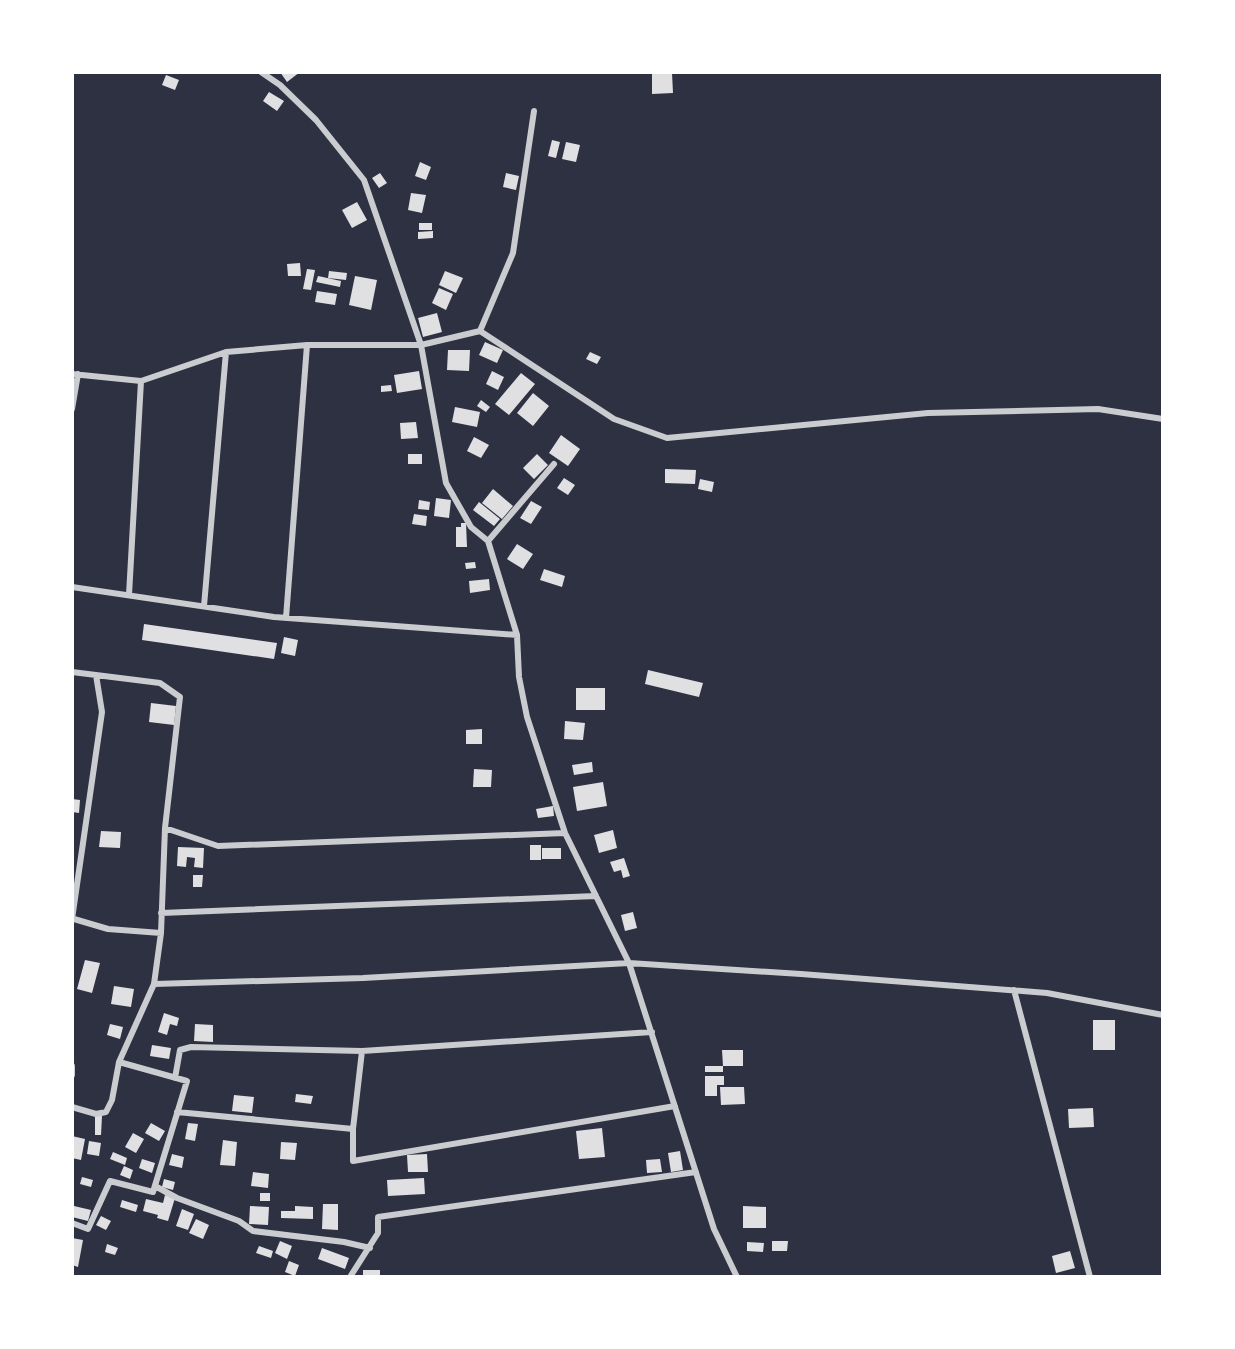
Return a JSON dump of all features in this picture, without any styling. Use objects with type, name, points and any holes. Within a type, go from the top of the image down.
[{"type":"street","points":[[261,72],[280,85],[316,120],[364,180],[421,345],[446,483],[471,527],[488,541],[517,635],[519,677],[527,717],[565,833],[629,963],[714,1229],[737,1277]]},
{"type":"street","points":[[480,331],[513,253],[534,111]]},
{"type":"street","points":[[72,409],[75,374],[141,381],[226,352],[307,345],[421,345],[480,331],[614,419],[667,438],[928,413],[1098,409],[1163,419]]},
{"type":"street","points":[[286,618],[307,345]]},
{"type":"street","points":[[204,606],[226,352]]},
{"type":"street","points":[[129,595],[141,381]]},
{"type":"street","points":[[488,541],[554,464]]},
{"type":"street","points":[[72,587],[286,618],[517,635]]},
{"type":"street","points":[[72,672],[160,683],[180,697],[165,828],[161,933],[154,984],[119,1062],[112,1100],[106,1112],[96,1114],[72,1107]]},
{"type":"street","points":[[96,675],[102,712],[84,821],[73,919],[108,929],[161,933]]},
{"type":"street","points":[[165,828],[218,846],[565,833]]},
{"type":"street","points":[[161,913],[596,896]]},
{"type":"street","points":[[154,984],[363,978],[629,963],[1047,993],[1163,1015]]},
{"type":"street","points":[[1014,990],[1090,1277]]},
{"type":"street","points":[[175,1078],[180,1050],[191,1047],[362,1051],[652,1032]]},
{"type":"street","points":[[362,1051],[353,1129],[353,1161],[675,1106]]},
{"type":"street","points":[[72,1223],[88,1229],[110,1181],[153,1192],[187,1081],[119,1062]]},
{"type":"street","points":[[72,1066],[72,1075]]},
{"type":"street","points":[[177,1112],[353,1129]]},
{"type":"street","points":[[350,1277],[378,1233],[378,1217],[696,1172]]},
{"type":"street","points":[[155,1186],[177,1198],[239,1221],[253,1231],[370,1248]]},
{"type":"building","points":[[280,72],[300,72],[287,82]]},
{"type":"building","points":[[652,73],[672,73],[673,93],[652,94]]},
{"type":"building","points":[[166,75],[179,80],[175,90],[162,85]]},
{"type":"building","points":[[269,92],[284,101],[277,111],[263,101]]},
{"type":"building","points":[[552,140],[560,142],[556,158],[548,156]]},
{"type":"building","points":[[566,142],[580,145],[576,162],[562,159]]},
{"type":"building","points":[[420,162],[431,167],[426,180],[415,176]]},
{"type":"building","points":[[380,173],[387,183],[379,188],[372,178]]},
{"type":"building","points":[[506,173],[519,176],[516,190],[503,187]]},
{"type":"building","points":[[411,193],[426,195],[422,213],[408,210]]},
{"type":"building","points":[[357,202],[367,220],[352,228],[342,210]]},
{"type":"building","points":[[419,223],[432,223],[432,230],[419,230]]},
{"type":"building","points":[[433,231],[433,238],[418,239],[418,232]]},
{"type":"building","points":[[300,263],[301,276],[288,276],[287,264]]},
{"type":"building","points":[[307,269],[315,270],[311,290],[303,289]]},
{"type":"building","points":[[329,271],[347,273],[346,280],[328,278]]},
{"type":"building","points":[[445,271],[463,278],[456,293],[439,285]]},
{"type":"building","points":[[318,276],[341,281],[340,287],[316,282]]},
{"type":"building","points":[[355,276],[377,280],[371,310],[349,305]]},
{"type":"building","points":[[439,288],[453,294],[446,310],[432,303]]},
{"type":"building","points":[[317,291],[337,294],[335,305],[315,302]]},
{"type":"building","points":[[437,313],[442,332],[423,337],[418,318]]},
{"type":"building","points":[[485,342],[503,350],[497,363],[479,355]]},
{"type":"building","points":[[448,350],[470,350],[469,371],[447,370]]},
{"type":"building","points":[[590,352],[601,357],[597,364],[586,359]]},
{"type":"building","points":[[419,371],[422,389],[397,393],[394,375]]},
{"type":"building","points":[[492,371],[504,377],[498,390],[486,384]]},
{"type":"building","points":[[521,373],[535,384],[509,415],[495,404]]},
{"type":"building","points":[[391,385],[392,391],[381,392],[381,386]]},
{"type":"building","points":[[533,393],[549,406],[533,426],[517,413]]},
{"type":"building","points":[[481,400],[490,407],[486,412],[477,406]]},
{"type":"building","points":[[455,407],[480,412],[477,427],[452,422]]},
{"type":"building","points":[[416,422],[418,438],[401,439],[400,423]]},
{"type":"building","points":[[561,435],[580,449],[568,466],[549,453]]},
{"type":"building","points":[[474,437],[489,445],[481,458],[467,451]]},
{"type":"building","points":[[408,454],[422,454],[422,464],[408,464]]},
{"type":"building","points":[[537,454],[548,465],[534,479],[523,468]]},
{"type":"building","points":[[665,469],[696,470],[695,484],[665,483]]},
{"type":"building","points":[[564,478],[575,485],[568,495],[557,488]]},
{"type":"building","points":[[700,479],[714,482],[712,492],[698,489]]},
{"type":"building","points":[[493,489],[513,506],[502,519],[482,503]]},
{"type":"building","points":[[436,498],[451,500],[449,518],[434,516]]},
{"type":"building","points":[[419,500],[430,502],[429,510],[418,509]]},
{"type":"building","points":[[531,501],[542,507],[531,524],[520,518]]},
{"type":"building","points":[[479,502],[500,519],[494,526],[473,510]]},
{"type":"building","points":[[414,514],[427,516],[426,526],[412,524]]},
{"type":"building","points":[[461,523],[466,523],[467,547],[456,547],[456,527],[461,527]]},
{"type":"building","points":[[517,544],[533,554],[523,569],[507,559]]},
{"type":"building","points":[[475,562],[476,568],[466,569],[465,563]]},
{"type":"building","points":[[544,569],[565,576],[562,587],[540,580]]},
{"type":"building","points":[[489,579],[490,590],[470,593],[469,581]]},
{"type":"building","points":[[144,624],[277,643],[274,659],[142,640]]},
{"type":"building","points":[[284,637],[298,640],[295,656],[281,653]]},
{"type":"building","points":[[648,670],[703,683],[699,697],[645,684]]},
{"type":"building","points":[[576,688],[605,688],[605,710],[576,710]]},
{"type":"building","points":[[151,703],[176,706],[174,725],[149,722]]},
{"type":"building","points":[[565,721],[585,723],[583,740],[564,739]]},
{"type":"building","points":[[482,729],[482,744],[466,744],[466,730]]},
{"type":"building","points":[[592,762],[593,772],[574,775],[572,765]]},
{"type":"building","points":[[474,769],[492,770],[491,787],[473,787]]},
{"type":"building","points":[[603,782],[607,806],[577,811],[573,787]]},
{"type":"building","points":[[72,799],[80,800],[79,813],[72,812]]},
{"type":"building","points":[[553,806],[554,816],[538,818],[536,809]]},
{"type":"building","points":[[613,830],[617,848],[599,853],[594,835]]},
{"type":"building","points":[[101,831],[121,832],[120,848],[99,847]]},
{"type":"building","points":[[530,845],[541,845],[541,860],[530,860]]},
{"type":"building","points":[[178,847],[204,848],[203,868],[194,867],[195,858],[187,857],[186,867],[177,866]]},
{"type":"building","points":[[542,848],[561,848],[561,859],[542,859]]},
{"type":"building","points":[[624,858],[630,876],[623,878],[621,870],[614,872],[610,862]]},
{"type":"building","points":[[193,875],[203,875],[202,887],[193,887]]},
{"type":"building","points":[[633,912],[637,928],[625,931],[621,915]]},
{"type":"building","points":[[85,960],[100,963],[92,993],[77,989]]},
{"type":"building","points":[[114,986],[134,989],[131,1007],[111,1004]]},
{"type":"building","points":[[164,1013],[179,1018],[177,1026],[170,1024],[167,1035],[158,1032]]},
{"type":"building","points":[[1093,1020],[1115,1020],[1115,1050],[1093,1050]]},
{"type":"building","points":[[110,1024],[123,1027],[120,1039],[107,1035]]},
{"type":"building","points":[[195,1024],[213,1025],[213,1042],[194,1041]]},
{"type":"building","points":[[152,1045],[171,1048],[169,1059],[150,1056]]},
{"type":"building","points":[[722,1050],[743,1050],[743,1066],[723,1066]]},
{"type":"building","points":[[705,1066],[723,1066],[723,1072],[705,1072]]},
{"type":"building","points":[[705,1076],[724,1076],[724,1085],[717,1085],[717,1096],[705,1096]]},
{"type":"building","points":[[720,1087],[744,1087],[745,1104],[721,1105]]},
{"type":"building","points":[[296,1094],[313,1096],[311,1104],[295,1102]]},
{"type":"building","points":[[234,1095],[254,1097],[252,1113],[232,1111]]},
{"type":"building","points":[[1093,1108],[1094,1127],[1069,1128],[1068,1109]]},
{"type":"building","points":[[95,1116],[102,1116],[101,1135],[95,1135]]},
{"type":"building","points":[[151,1123],[165,1131],[159,1141],[145,1133]]},
{"type":"building","points":[[188,1123],[198,1124],[195,1141],[185,1139]]},
{"type":"building","points":[[602,1128],[605,1157],[579,1159],[576,1131]]},
{"type":"building","points":[[133,1133],[144,1139],[136,1153],[125,1147]]},
{"type":"building","points":[[72,1136],[85,1139],[81,1160],[72,1158]]},
{"type":"building","points":[[223,1140],[237,1142],[235,1166],[220,1165]]},
{"type":"building","points":[[89,1141],[101,1143],[99,1156],[87,1154]]},
{"type":"building","points":[[281,1142],[297,1143],[295,1160],[280,1159]]},
{"type":"building","points":[[680,1151],[683,1170],[671,1172],[668,1153]]},
{"type":"building","points":[[113,1152],[127,1158],[125,1165],[110,1159]]},
{"type":"building","points":[[172,1154],[184,1157],[182,1168],[169,1165]]},
{"type":"building","points":[[427,1154],[428,1172],[408,1172],[407,1155]]},
{"type":"building","points":[[142,1159],[155,1163],[152,1173],[139,1168]]},
{"type":"building","points":[[660,1159],[662,1172],[647,1173],[646,1160]]},
{"type":"building","points":[[124,1166],[133,1170],[130,1179],[120,1175]]},
{"type":"building","points":[[253,1172],[269,1174],[268,1188],[251,1186]]},
{"type":"building","points":[[82,1177],[93,1180],[91,1187],[80,1184]]},
{"type":"building","points":[[424,1178],[425,1194],[388,1196],[387,1180]]},
{"type":"building","points":[[164,1179],[175,1182],[173,1190],[162,1187]]},
{"type":"building","points":[[260,1193],[270,1193],[270,1201],[260,1201]]},
{"type":"building","points":[[165,1195],[175,1198],[168,1221],[143,1211],[146,1199],[163,1203]]},
{"type":"building","points":[[122,1200],[138,1205],[136,1212],[120,1207]]},
{"type":"building","points":[[323,1204],[338,1204],[338,1230],[322,1229]]},
{"type":"building","points":[[74,1206],[91,1210],[88,1221],[72,1217]]},
{"type":"building","points":[[250,1206],[269,1207],[268,1225],[249,1224]]},
{"type":"building","points":[[295,1206],[313,1207],[313,1219],[281,1218],[281,1211],[295,1211]]},
{"type":"building","points":[[743,1206],[766,1207],[766,1228],[743,1228]]},
{"type":"building","points":[[182,1209],[194,1214],[188,1230],[176,1226]]},
{"type":"building","points":[[101,1216],[111,1221],[106,1230],[96,1225]]},
{"type":"building","points":[[196,1219],[209,1225],[203,1239],[189,1233]]},
{"type":"building","points":[[72,1238],[83,1240],[78,1267],[72,1265]]},
{"type":"building","points":[[280,1241],[292,1246],[287,1259],[275,1253]]},
{"type":"building","points":[[772,1241],[788,1241],[787,1251],[772,1251]]},
{"type":"building","points":[[747,1242],[764,1243],[763,1252],[747,1251]]},
{"type":"building","points":[[107,1244],[118,1248],[115,1255],[105,1252]]},
{"type":"building","points":[[259,1246],[273,1251],[271,1258],[256,1253]]},
{"type":"building","points":[[322,1248],[349,1258],[345,1269],[318,1259]]},
{"type":"building","points":[[1070,1251],[1075,1268],[1056,1273],[1052,1256]]},
{"type":"building","points":[[289,1261],[299,1265],[295,1276],[285,1272]]},
{"type":"building","points":[[363,1270],[380,1270],[380,1277],[363,1277]]}]
